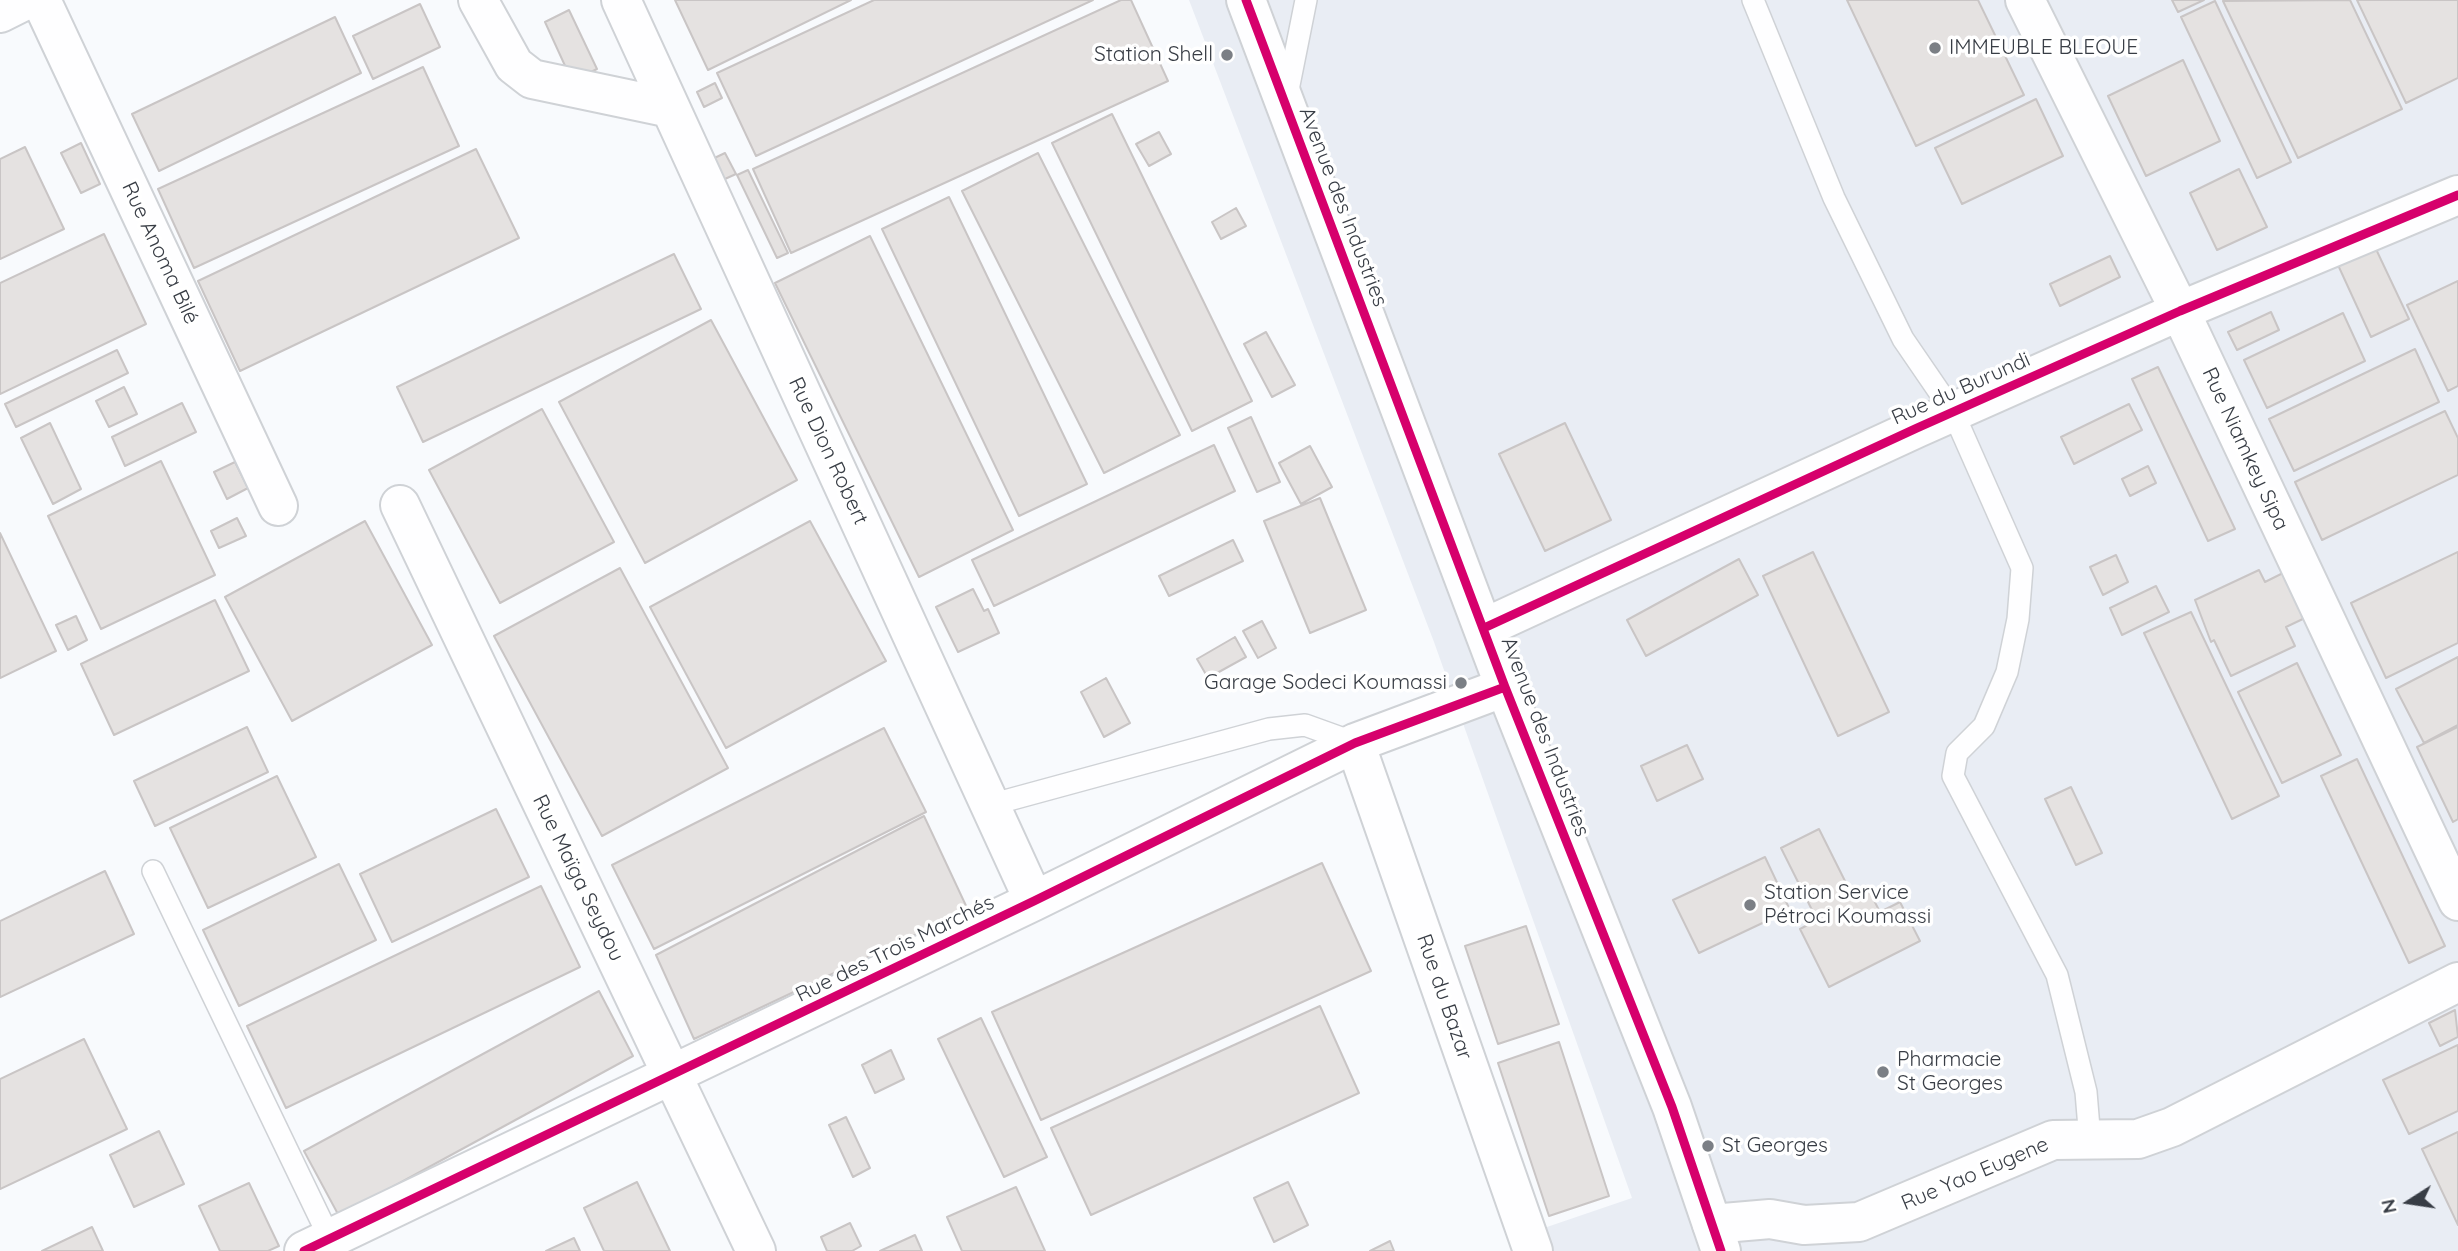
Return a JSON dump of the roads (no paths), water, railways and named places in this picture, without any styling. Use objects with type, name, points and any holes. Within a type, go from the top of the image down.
[{"type":"street","points":[[0,13],[26,0]]},
{"type":"street","name":"Rue Anoma Bilé","points":[[41,0],[278,506]]},
{"type":"street","points":[[478,0],[514,65],[532,79],[670,108]]},
{"type":"street","name":"Rue Dion Robert","points":[[621,0],[1034,901]]},
{"type":"street","name":"Avenue des Industries","points":[[1246,0],[1505,687],[1672,1107],[1716,1238]]},
{"type":"street","name":"Rue Niamkey Sipa","points":[[2025,0],[2180,312],[2458,901]]},
{"type":"street","name":"Rue du Burundi","points":[[1485,628],[1954,412],[2180,312],[2458,195]]},
{"type":"street","name":"Rue Maïga Seydou","points":[[400,505],[756,1251]]},
{"type":"street","name":"Rue des Trois Marchés","points":[[317,1245],[1034,901],[1355,743],[1505,687]]},
{"type":"street","name":"Rue du Bazar","points":[[1355,743],[1534,1251]]},
{"type":"street","name":"Rue Yao Eugene","points":[[1716,1238],[1770,1219],[1804,1225],[1859,1222],[2053,1140],[2138,1139],[2172,1127],[2458,982]]},
{"type":"lane","points":[[1286,104],[1306,0]]},
{"type":"lane","points":[[1753,0],[1835,198],[1903,339],[1954,412],[2022,568],[2018,619],[2007,672],[1984,726],[1957,753],[1953,776],[2057,975],[2086,1092],[2090,1140]]},
{"type":"lane","points":[[990,805],[1269,729],[1304,725],[1355,743]]},
{"type":"lane","points":[[153,871],[317,1245]]},
{"type":"place","name":"IMMEUBLE BLEOUE","points":[[1935,48]]},
{"type":"place","name":"Station Shell","points":[[1227,55]]},
{"type":"place","name":"Garage Sodeci Koumassi","points":[[1461,683]]},
{"type":"place","name":"Station Service Pétroci Koumassi","points":[[1750,905]]},
{"type":"place","name":"Pharmacie St Georges","points":[[1883,1072]]},
{"type":"place","name":"St Georges","points":[[1708,1146]]}]
